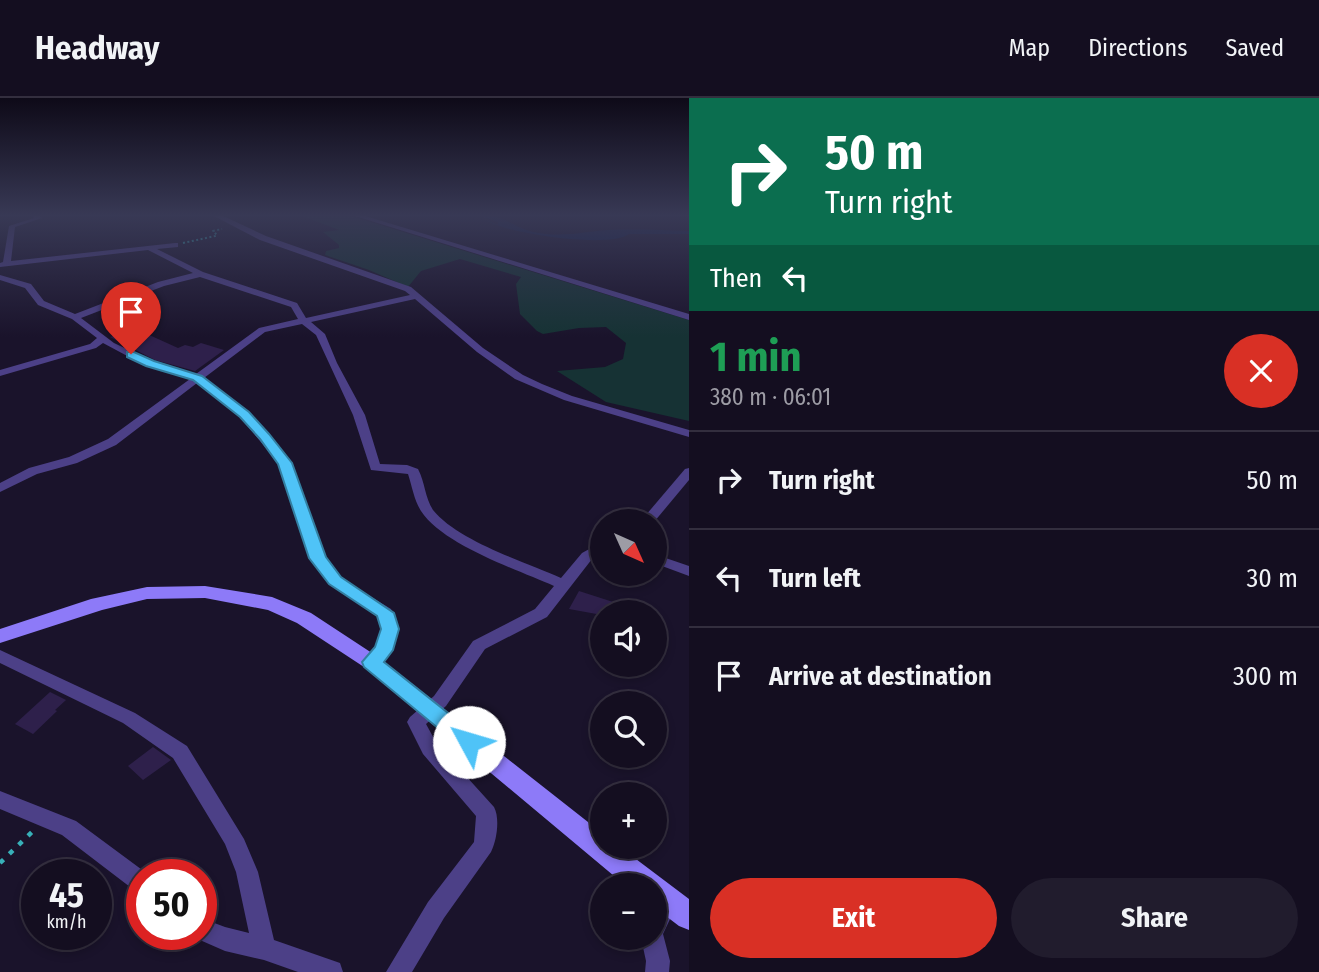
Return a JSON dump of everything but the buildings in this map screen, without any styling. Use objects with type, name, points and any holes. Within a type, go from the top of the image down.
[{"type":"main road","points":[[0,636],[98,604],[147,593],[205,592],[272,604],[304,618],[371,662],[634,873]]},
{"type":"street","points":[[4,264],[71,256]]},
{"type":"street","points":[[164,256],[200,274],[294,305],[303,320],[320,334],[359,415],[375,467],[414,472],[426,507],[441,523],[470,542],[563,584]]},
{"type":"street","points":[[314,256],[408,289],[480,350],[519,377],[568,398],[689,434]]},
{"type":"street","points":[[489,256],[689,317]]},
{"type":"street","points":[[75,317],[161,284],[200,274]]},
{"type":"street","points":[[0,277],[28,286],[41,303],[75,317],[102,339],[150,364],[197,378],[244,415],[285,463],[318,558],[335,580],[385,613],[390,629],[383,650],[371,662]]},
{"type":"street","points":[[0,488],[33,471],[74,460],[112,442],[262,330],[416,296]]},
{"type":"street","points":[[0,373],[93,346],[102,339]]},
{"type":"street","points":[[658,509],[689,472]]},
{"type":"street","points":[[398,972],[436,910],[484,845],[487,813],[430,749],[416,722],[440,701],[479,645],[541,613],[590,554]]},
{"type":"street","points":[[667,563],[689,571]]},
{"type":"street","points":[[0,656],[129,718],[180,752],[233,839],[247,872],[264,948]]},
{"type":"street","points":[[0,800],[69,828],[126,871]]},
{"type":"street","points":[[217,936],[264,948],[331,972]]},
{"type":"street","points":[[656,950],[657,972]]},
{"type":"path","points":[[0,863],[46,817]]},
{"type":"green space","points":[[327,256],[480,256],[689,320],[689,421],[606,402],[557,371],[605,367],[623,359],[626,343],[606,327],[543,334],[537,331],[520,314],[516,284],[521,277],[460,259],[421,271],[408,287]]},
{"type":"route","points":[[131,354],[150,364],[197,378],[244,415],[264,437],[285,463],[318,558],[335,580],[385,613],[390,629],[383,650],[371,662],[469,742]]}]
